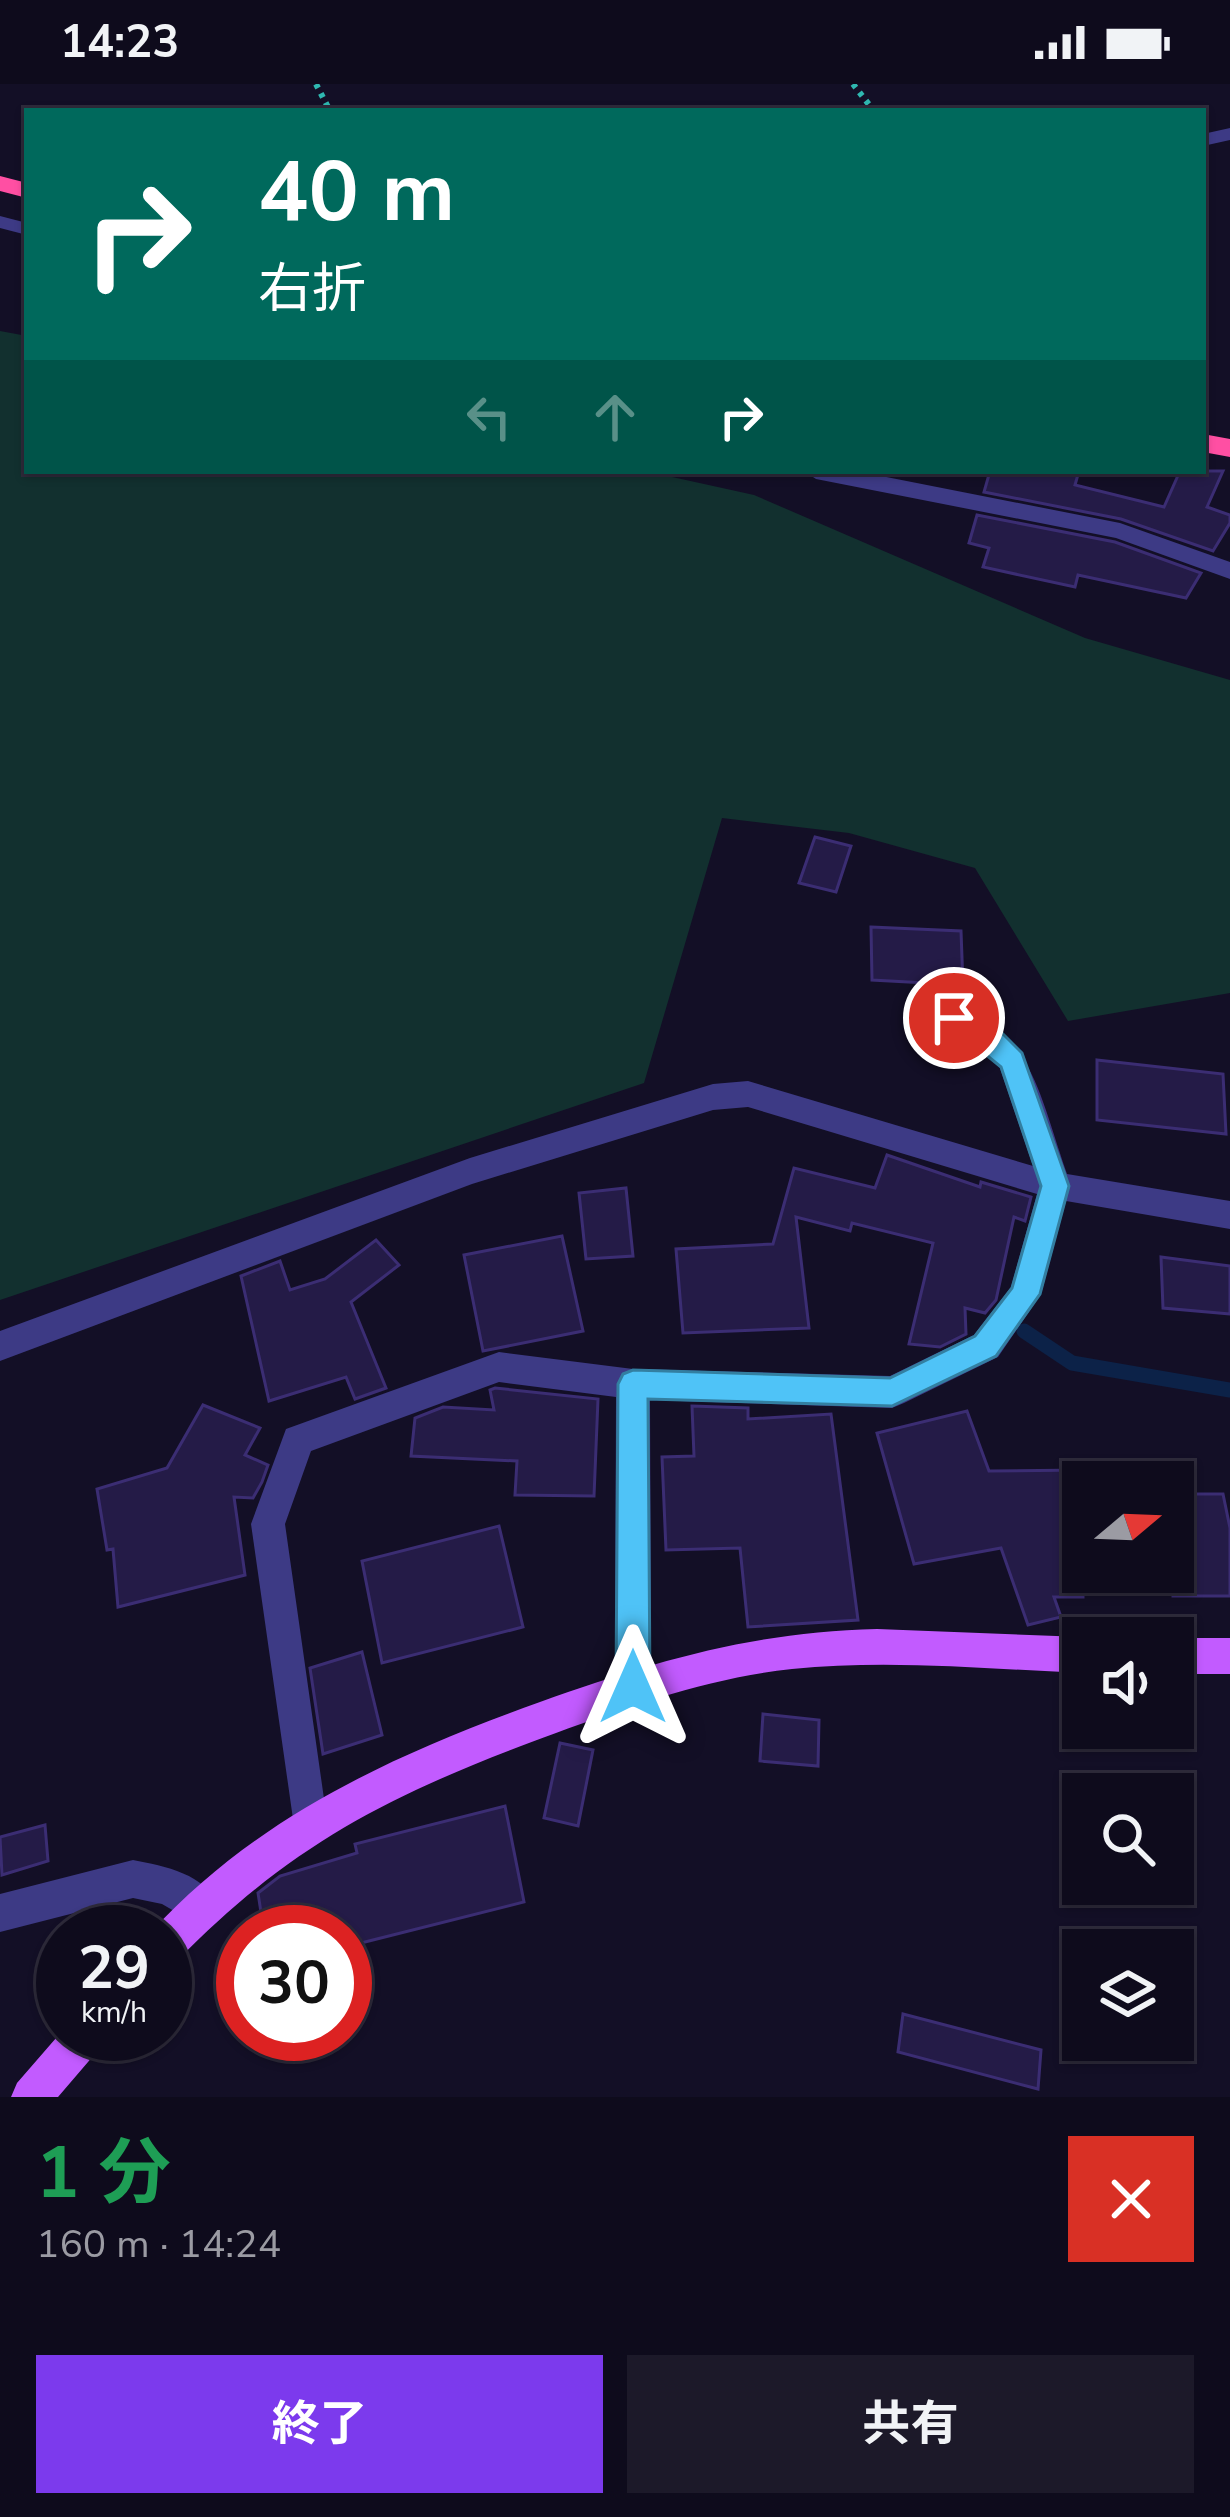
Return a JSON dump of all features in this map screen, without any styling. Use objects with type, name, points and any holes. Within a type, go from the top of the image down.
[{"type":"main road","points":[[192,1916],[253,1858],[308,1820],[424,1762],[633,1687],[753,1656],[854,1647],[1062,1654]]},
{"type":"main road","points":[[1194,1656],[1230,1656]]},
{"type":"main road","points":[[31,2097],[62,2061]]},
{"type":"street","points":[[831,474],[1120,531],[1230,571]]},
{"type":"street","points":[[308,1820],[268,1524],[298,1440],[499,1367],[633,1384],[892,1392],[986,1346],[1025,1294],[1055,1186],[1013,1061],[985,1034],[923,1002]]},
{"type":"street","points":[[0,1346],[470,1171],[713,1096],[748,1094],[1055,1186],[1230,1215]]},
{"type":"street","points":[[633,1384],[633,1687]]},
{"type":"street","points":[[0,1913],[133,1879],[169,1886],[200,1907]]},
{"type":"path","points":[[853,84],[872,108]]},
{"type":"green space","points":[[0,331],[24,335],[24,474],[659,474],[754,495],[1085,638],[1230,680],[1230,993],[1068,1021],[975,868],[849,833],[722,818],[644,1083],[0,1300]]},
{"type":"building","points":[[1223,471],[1207,507],[1230,515],[1230,523],[1213,551],[1121,519],[984,492],[989,474],[1078,474],[1075,485],[1164,507],[1179,474]]},
{"type":"building","points":[[977,515],[1115,542],[1201,573],[1186,598],[1078,575],[1075,587],[983,567],[989,548],[969,543]]},
{"type":"building","points":[[815,837],[851,846],[836,892],[799,883]]},
{"type":"building","points":[[871,927],[961,931],[963,985],[872,980]]},
{"type":"building","points":[[1097,1060],[1223,1074],[1226,1134],[1097,1120]]},
{"type":"building","points":[[887,1155],[980,1187],[981,1182],[1031,1197],[1025,1221],[1014,1217],[996,1300],[985,1313],[965,1308],[966,1334],[940,1347],[909,1344],[933,1243],[852,1223],[850,1231],[796,1217],[809,1328],[683,1333],[676,1249],[773,1244],[794,1168],[875,1188]]},
{"type":"building","points":[[626,1188],[633,1256],[586,1259],[579,1193]]},
{"type":"building","points":[[562,1236],[583,1331],[483,1351],[464,1255]]},
{"type":"building","points":[[376,1240],[399,1265],[351,1302],[386,1388],[355,1399],[346,1377],[269,1401],[241,1276],[280,1261],[290,1290],[325,1279]]},
{"type":"building","points":[[1161,1257],[1230,1266],[1230,1314],[1163,1308]]},
{"type":"building","points":[[490,1390],[598,1399],[594,1496],[515,1495],[517,1461],[411,1456],[415,1418],[443,1407],[494,1410]]},
{"type":"building","points":[[203,1405],[260,1428],[245,1455],[268,1465],[262,1482],[253,1498],[234,1497],[245,1575],[118,1607],[113,1549],[107,1550],[97,1489],[167,1468]]},
{"type":"building","points":[[692,1406],[748,1408],[748,1419],[831,1414],[858,1620],[748,1627],[740,1548],[666,1550],[662,1457],[694,1456]]},
{"type":"building","points":[[967,1411],[989,1471],[1062,1470],[1062,1593],[1083,1593],[1083,1597],[1054,1597],[1061,1617],[1028,1625],[1001,1548],[914,1564],[877,1433]]},
{"type":"building","points":[[1194,1494],[1223,1494],[1230,1528],[1230,1596],[1173,1596],[1194,1593]]},
{"type":"building","points":[[499,1526],[523,1627],[382,1663],[362,1561]]},
{"type":"building","points":[[362,1652],[382,1735],[323,1754],[310,1668]]},
{"type":"building","points":[[763,1714],[819,1720],[818,1766],[760,1761]]},
{"type":"building","points":[[560,1743],[593,1750],[578,1826],[544,1818]]},
{"type":"building","points":[[505,1806],[524,1902],[372,1940],[372,1905],[260,1905],[258,1893],[280,1876],[357,1853],[355,1844]]},
{"type":"building","points":[[45,1825],[48,1861],[2,1875],[0,1837]]},
{"type":"building","points":[[903,2014],[1041,2050],[1038,2089],[898,2052]]},
{"type":"waterway","points":[[1024,1331],[1072,1363],[1230,1390]]},
{"type":"route","points":[[633,1687],[633,1384],[892,1392],[986,1346],[1025,1294],[1055,1186],[1013,1061],[985,1034],[954,1018]]}]
